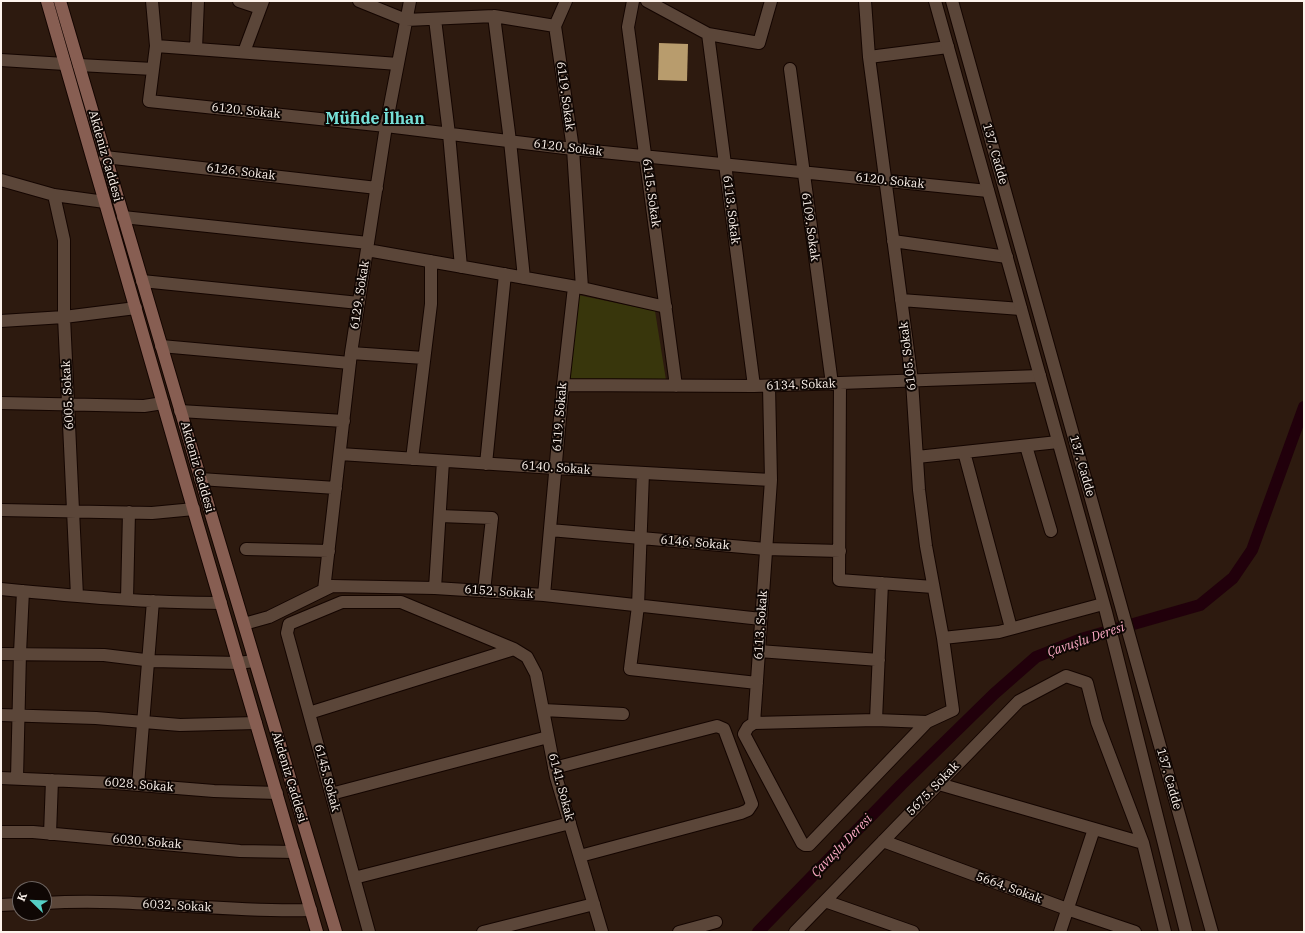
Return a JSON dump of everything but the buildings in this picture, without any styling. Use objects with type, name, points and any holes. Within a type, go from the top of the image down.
[{"type":"main road","name":"Akdeniz Caddesi","points":[[47,1],[317,932]]},
{"type":"main road","name":"Akdeniz Caddesi","points":[[60,1],[200,479],[336,932]]},
{"type":"street","points":[[79,65],[153,69],[156,46],[152,1]]},
{"type":"street","points":[[196,49],[198,1]]},
{"type":"street","points":[[239,1],[262,4],[244,52]]},
{"type":"street","points":[[359,1],[406,20],[494,16],[555,26],[566,1]]},
{"type":"street","name":"6129. Sokak","points":[[324,590],[351,358],[359,303],[386,126],[410,1]]},
{"type":"street","name":"6115. Sokak","points":[[634,1],[628,27],[676,386]]},
{"type":"street","points":[[647,1],[708,34],[759,43],[771,1]]},
{"type":"street","name":"6105. Sokak","points":[[865,1],[869,57],[912,381],[919,490],[926,546],[943,638],[953,710],[928,722]]},
{"type":"street","name":"137. Cadde","points":[[935,1],[1105,608],[1186,932]]},
{"type":"street","name":"137. Cadde","points":[[952,1],[1212,932]]},
{"type":"street","points":[[494,16],[510,141],[524,278]]},
{"type":"street","points":[[435,19],[449,134],[461,267]]},
{"type":"street","name":"6119. Sokak","points":[[544,595],[563,385],[578,288],[573,150],[555,26]]},
{"type":"street","name":"6113. Sokak","points":[[708,34],[754,386]]},
{"type":"street","points":[[156,46],[398,64]]},
{"type":"street","points":[[869,57],[948,47]]},
{"type":"street","points":[[1,60],[65,64]]},
{"type":"street","name":"6120. Sokak","points":[[153,69],[149,101],[386,126],[573,150],[988,190]]},
{"type":"street","name":"6109. Sokak","points":[[790,69],[803,172],[836,383],[840,551],[839,580],[882,583]]},
{"type":"street","name":"6126. Sokak","points":[[105,156],[377,188]]},
{"type":"street","points":[[1,180],[54,195],[105,202]]},
{"type":"street","name":"6005. Sokak","points":[[54,195],[64,240],[64,317],[77,596]]},
{"type":"street","points":[[123,217],[368,246],[461,267],[578,288],[666,307]]},
{"type":"street","points":[[893,241],[1006,257]]},
{"type":"street","points":[[412,459],[431,304],[432,261]]},
{"type":"street","points":[[486,464],[505,274]]},
{"type":"street","points":[[142,281],[359,303]]},
{"type":"street","points":[[901,300],[1021,309]]},
{"type":"street","points":[[1,321],[64,317],[136,308]]},
{"type":"street","points":[[161,346],[351,358],[424,358]]},
{"type":"street","name":"6134. Sokak","points":[[563,385],[769,386],[1040,376]]},
{"type":"street","name":"6113. Sokak","points":[[769,386],[771,480],[757,683],[754,723],[748,727],[744,734],[802,843],[809,845],[928,722]]},
{"type":"street","points":[[1,403],[144,406],[163,403]]},
{"type":"street","points":[[180,411],[344,421]]},
{"type":"street","points":[[917,457],[1058,442]]},
{"type":"street","points":[[1026,446],[1051,531]]},
{"type":"street","points":[[964,452],[1011,628]]},
{"type":"street","name":"6140. Sokak","points":[[340,454],[771,480]]},
{"type":"street","points":[[434,588],[443,461]]},
{"type":"street","points":[[644,473],[638,606],[630,669],[757,683]]},
{"type":"street","points":[[200,479],[336,488]]},
{"type":"street","points":[[1,510],[152,513],[194,509]]},
{"type":"street","points":[[127,599],[129,512]]},
{"type":"street","points":[[440,516],[492,518],[484,591]]},
{"type":"street","name":"6146. Sokak","points":[[550,530],[766,549],[840,551]]},
{"type":"street","points":[[246,549],[329,551]]},
{"type":"street","points":[[876,720],[882,583],[933,586]]},
{"type":"street","name":"6152. Sokak","points":[[244,624],[269,617],[332,586],[434,588],[544,595],[761,619]]},
{"type":"street","points":[[1,589],[153,601],[221,603]]},
{"type":"street","points":[[17,778],[23,591]]},
{"type":"street","points":[[138,785],[153,601]]},
{"type":"street","name":"6141. Sokak","points":[[289,624],[342,602],[400,602],[514,649],[528,657],[536,674],[554,768],[602,932]]},
{"type":"street","points":[[943,638],[999,632],[1011,628],[1105,608]]},
{"type":"street","name":"6145. Sokak","points":[[289,624],[287,633],[369,932]]},
{"type":"street","points":[[309,713],[514,649]]},
{"type":"street","points":[[759,651],[878,660]]},
{"type":"street","points":[[1,654],[104,655],[148,660],[238,663],[254,661]]},
{"type":"street","name":"5675. Sokak","points":[[795,932],[1019,701],[1066,676],[1087,683],[1097,722],[1143,843]]},
{"type":"street","points":[[543,710],[623,714]]},
{"type":"street","points":[[1,715],[180,725],[256,723]]},
{"type":"street","points":[[754,723],[876,720],[928,722]]},
{"type":"street","points":[[554,768],[721,726],[724,729],[752,804],[748,810],[741,813],[580,856]]},
{"type":"street","points":[[331,794],[548,737]]},
{"type":"street","name":"6028. Sokak","points":[[1,778],[138,785],[214,791],[277,793]]},
{"type":"street","points":[[50,834],[52,780]]},
{"type":"street","points":[[939,784],[1143,843],[1165,932]]},
{"type":"street","points":[[354,878],[570,823]]},
{"type":"street","points":[[1060,932],[1094,828]]},
{"type":"street","name":"6030. Sokak","points":[[1,832],[33,832],[240,851],[294,852]]},
{"type":"street","name":"5664. Sokak","points":[[883,841],[1067,909],[1135,932]]},
{"type":"street","points":[[825,901],[912,932]]},
{"type":"street","name":"6032. Sokak","points":[[52,903],[105,902],[277,911],[311,910]]},
{"type":"street","points":[[1,905],[12,904]]},
{"type":"street","points":[[483,932],[594,904]]},
{"type":"street","points":[[679,932],[716,922]]},
{"type":"shaded area","points":[[578,295],[655,311],[666,380],[567,381]]},
{"type":"waterway","name":"Çavuşlu Deresi","points":[[758,932],[901,785],[994,694],[1036,657],[1081,639],[1200,605],[1233,578],[1252,550],[1304,407]]},
{"type":"district","name":"Müfide İlhan","points":[[375,119]]}]
